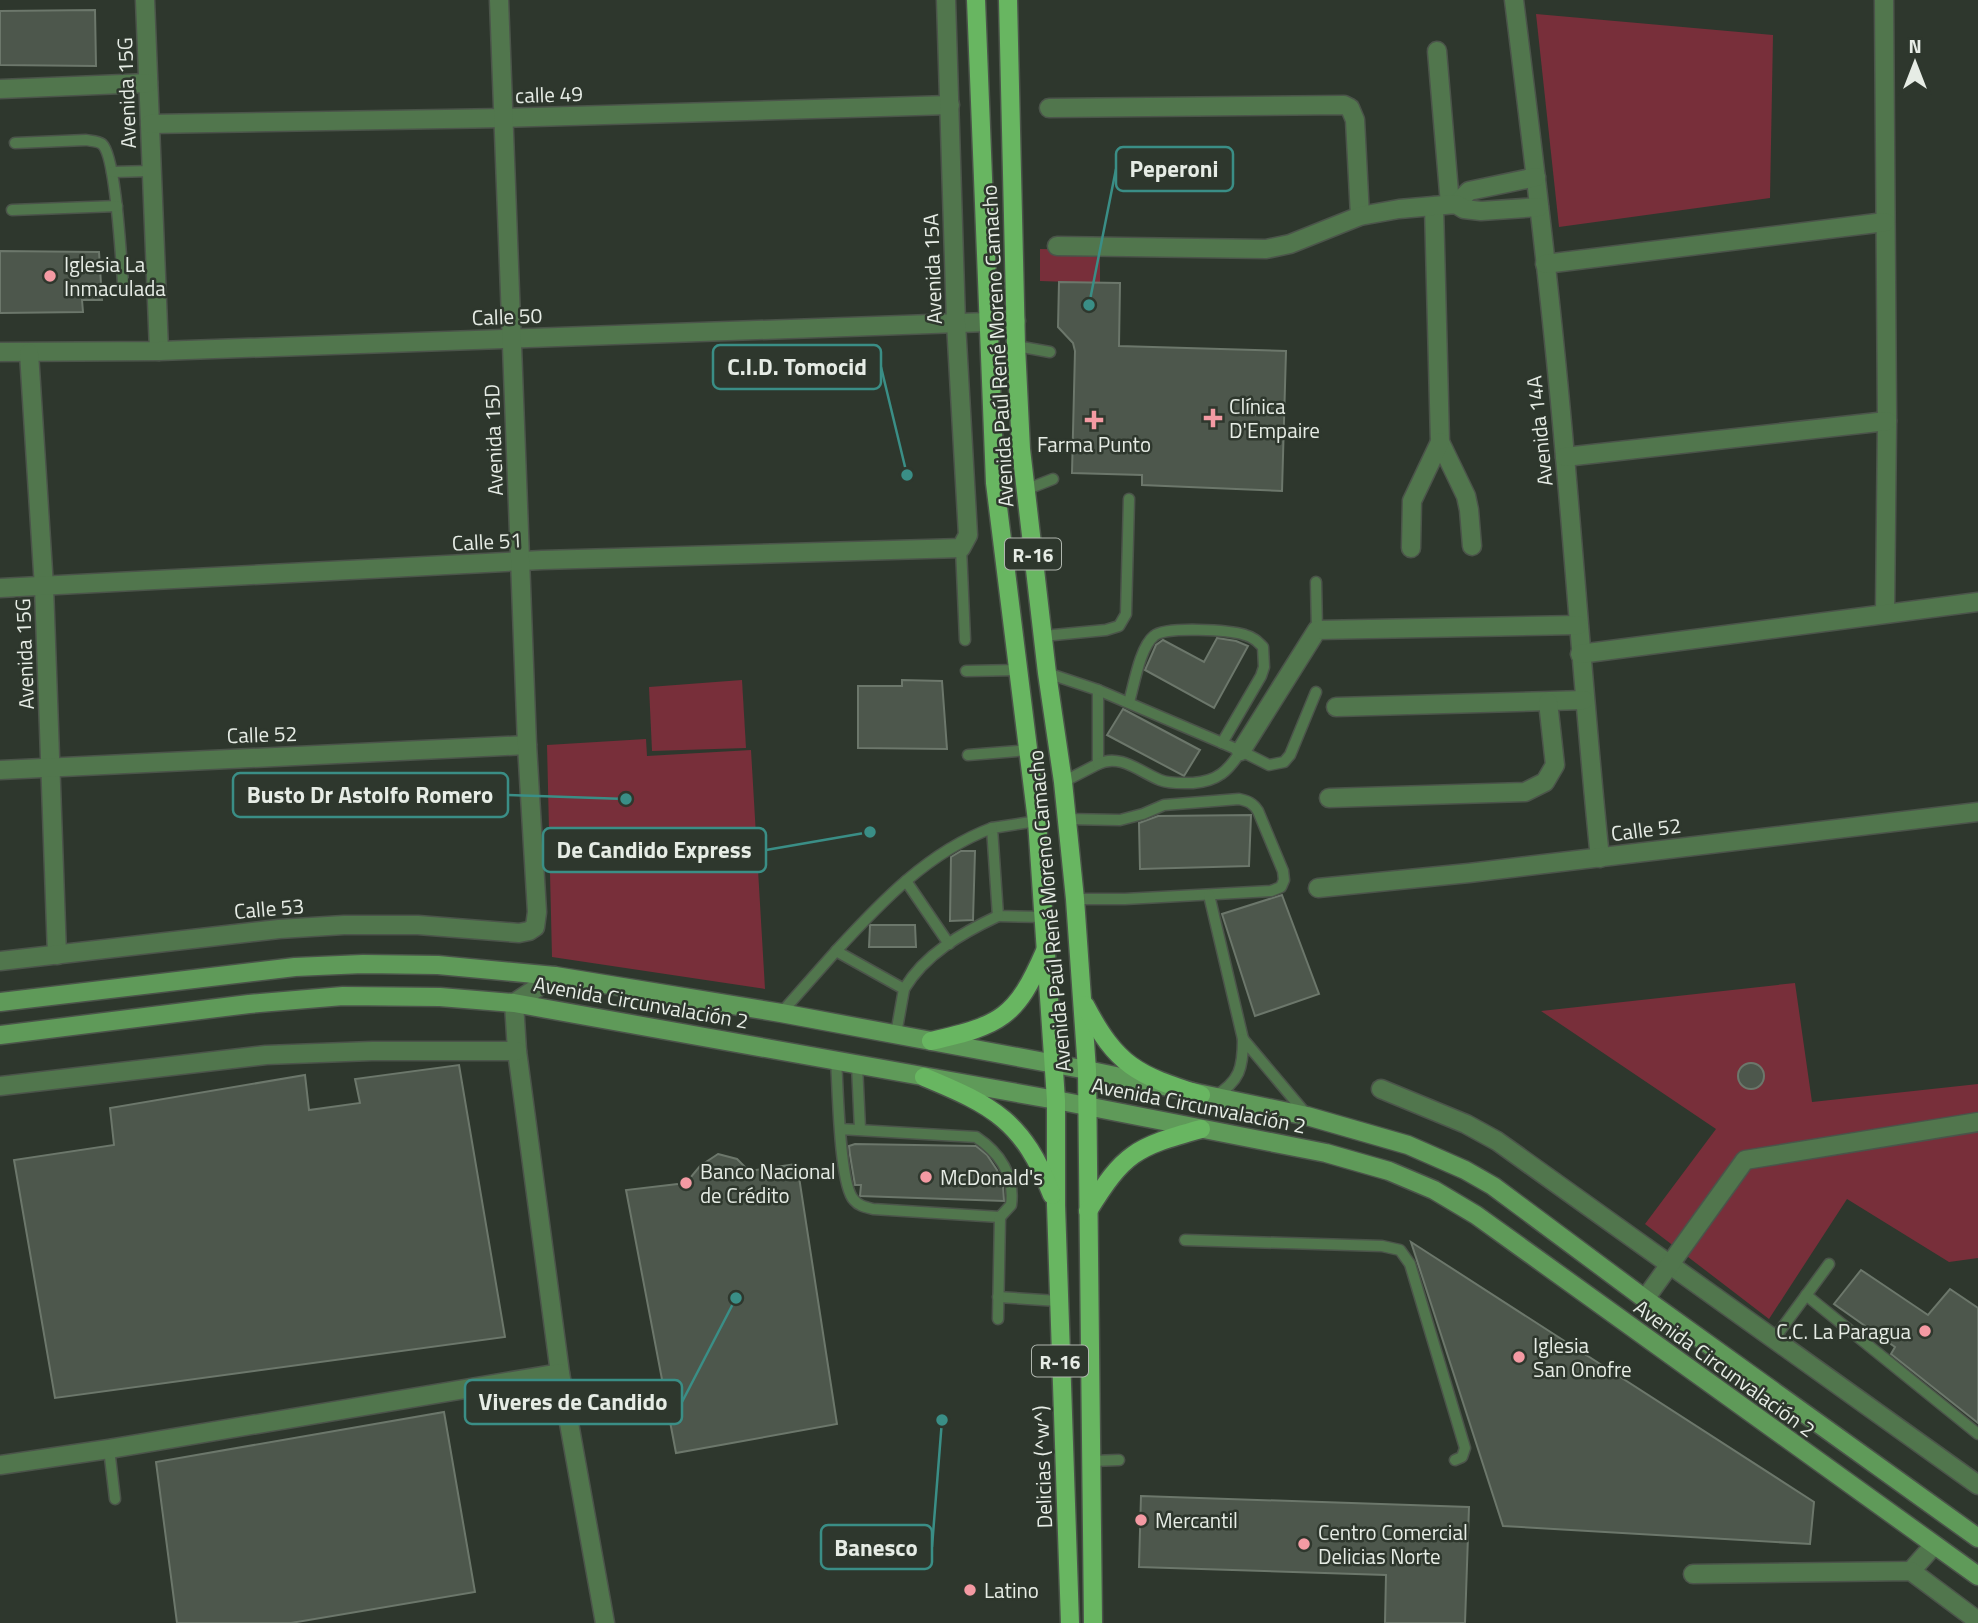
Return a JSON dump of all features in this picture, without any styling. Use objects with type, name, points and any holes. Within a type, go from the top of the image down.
[{"type":"main road","name":"Avenida Paúl René Moreno Camacho","points":[[976,0],[995,483],[1037,821],[1056,1100]]},
{"type":"main road","name":"Avenida Paúl René Moreno Camacho","points":[[1008,0],[1016,346],[1025,489],[1067,819],[1082,998],[1087,1106]]},
{"type":"main road","points":[[931,1041],[975,1031],[1001,1019],[1031,984],[1046,948]]},
{"type":"main road","name":"Avenida Circunvalación 2","points":[[0,1002],[253,971],[319,966],[438,965],[555,976],[781,1013],[1087,1070],[1307,1116],[1408,1145],[1465,1170],[1493,1186],[1645,1299],[1978,1538]]},
{"type":"main road","name":"Avenida Circunvalación 2","points":[[0,1035],[249,1004],[343,996],[440,997],[514,1003],[1056,1100],[1326,1153],[1389,1171],[1434,1190],[1476,1215],[1978,1576]]},
{"type":"main road","points":[[1082,998],[1102,1037],[1115,1053],[1157,1081],[1208,1096]]},
{"type":"main road","points":[[924,1077],[973,1098],[1010,1123],[1038,1160],[1056,1205]]},
{"type":"main road","name":"Delicias (^w^)","points":[[1056,1100],[1058,1301],[1070,1623]]},
{"type":"main road","name":"R-16","points":[[1087,1106],[1093,1623]]},
{"type":"main road","points":[[1088,1211],[1110,1176],[1129,1157],[1145,1146],[1201,1129]]},
{"type":"street","name":"Avenida 15G","points":[[145,0],[159,351]]},
{"type":"street","name":"Avenida 15D","points":[[499,0],[527,746],[537,921]]},
{"type":"street","name":"Avenida 15A","points":[[946,0],[965,542]]},
{"type":"street","name":"Avenida 14A","points":[[1514,0],[1536,177],[1565,457],[1584,700],[1600,858]]},
{"type":"street","points":[[1884,0],[1887,421],[1885,613]]},
{"type":"street","points":[[1411,548],[1412,501],[1440,442],[1447,205],[1437,51]]},
{"type":"street","points":[[0,89],[148,83]]},
{"type":"street","points":[[1049,108],[1336,104],[1350,108],[1355,120],[1360,216]]},
{"type":"street","name":"calle 49","points":[[150,124],[503,118],[950,105]]},
{"type":"street","points":[[1447,205],[1469,191],[1536,177]]},
{"type":"street","points":[[1057,246],[1266,248],[1290,244],[1360,216],[1399,209],[1447,205],[1481,211],[1539,207]]},
{"type":"street","points":[[1545,264],[1885,222]]},
{"type":"street","name":"Calle 50","points":[[0,352],[159,351],[1016,321]]},
{"type":"street","name":"Avenida 15G","points":[[29,353],[44,587],[57,955]]},
{"type":"street","points":[[1565,457],[1887,421]]},
{"type":"street","points":[[1440,442],[1466,496],[1472,546]]},
{"type":"street","name":"Calle 51","points":[[0,588],[520,561],[965,542]]},
{"type":"street","points":[[1580,654],[1978,602]]},
{"type":"street","points":[[1241,751],[1317,630],[1578,625]]},
{"type":"street","points":[[1336,708],[1584,700]]},
{"type":"street","points":[[1329,798],[1525,792],[1545,782],[1555,765],[1548,702]]},
{"type":"street","name":"Calle 52","points":[[0,770],[527,746]]},
{"type":"street","name":"Calle 52","points":[[1318,888],[1600,858],[1978,812]]},
{"type":"street","name":"Calle 53","points":[[0,961],[279,929],[344,925],[418,925],[519,933],[535,927],[537,921]]},
{"type":"street","points":[[555,976],[514,1003],[517,1051],[559,1373],[605,1623]]},
{"type":"street","points":[[0,1086],[266,1055],[372,1051],[517,1051]]},
{"type":"street","points":[[1381,1089],[1466,1124],[1497,1142],[1978,1485]]},
{"type":"street","points":[[1645,1299],[1740,1164],[1750,1158],[1978,1122]]},
{"type":"street","points":[[0,1465],[559,1373]]},
{"type":"street","points":[[1911,1571],[1934,1545]]},
{"type":"street","points":[[1693,1574],[1911,1571],[1978,1621]]},
{"type":"lane","points":[[15,143],[97,142],[104,147],[112,172],[117,206],[123,283]]},
{"type":"lane","points":[[112,172],[151,171]]},
{"type":"lane","points":[[12,210],[117,206]]},
{"type":"lane","points":[[1016,346],[1050,352]]},
{"type":"lane","points":[[1025,489],[1053,479]]},
{"type":"lane","points":[[1043,636],[1106,630],[1119,626],[1126,614],[1129,499]]},
{"type":"lane","points":[[965,542],[965,640]]},
{"type":"lane","points":[[1316,582],[1317,630]]},
{"type":"lane","points":[[1129,702],[1146,645],[1160,632],[1210,632],[1248,636],[1263,647],[1264,667],[1222,743]]},
{"type":"lane","points":[[966,671],[1019,670]]},
{"type":"lane","points":[[1047,673],[1129,702],[1269,765],[1284,762],[1290,755],[1316,692]]},
{"type":"lane","points":[[1098,690],[1098,764]]},
{"type":"lane","points":[[968,755],[1029,750]]},
{"type":"lane","points":[[1063,782],[1105,761],[1122,762],[1170,783],[1207,782],[1229,769],[1241,751]]},
{"type":"lane","points":[[1067,819],[1120,820],[1164,805],[1247,800],[1258,811],[1280,861],[1284,880],[1281,887],[1272,891],[1075,899]]},
{"type":"lane","points":[[781,1013],[872,912],[941,852],[967,837],[992,828],[1037,821]]},
{"type":"lane","points":[[992,828],[998,916]]},
{"type":"lane","points":[[906,881],[949,944]]},
{"type":"lane","points":[[1208,1096],[1230,1087],[1236,1078],[1241,1066],[1243,1039],[1209,895]]},
{"type":"lane","points":[[896,1034],[905,989],[914,973],[949,944],[971,929],[998,916],[1045,918]]},
{"type":"lane","points":[[836,951],[905,989]]},
{"type":"lane","points":[[1243,1039],[1307,1116]]},
{"type":"lane","points":[[836,1060],[840,1129],[848,1192],[853,1200],[862,1207],[1000,1217]]},
{"type":"lane","points":[[857,1065],[860,1129]]},
{"type":"lane","points":[[840,1129],[966,1135],[985,1143],[1001,1160],[1010,1178],[1012,1205],[1000,1217],[998,1319]]},
{"type":"lane","points":[[1185,1240],[1382,1246],[1399,1250],[1410,1264],[1465,1448],[1462,1457],[1455,1460]]},
{"type":"lane","points":[[1774,1339],[1829,1264]]},
{"type":"lane","points":[[1806,1294],[1978,1434]]},
{"type":"lane","points":[[998,1297],[1058,1301]]},
{"type":"lane","points":[[109,1449],[115,1499]]},
{"type":"lane","points":[[1092,1461],[1119,1460]]},
{"type":"shaded area","points":[[1536,14],[1773,35],[1770,198],[1559,227]]},
{"type":"shaded area","points":[[1040,249],[1100,250],[1100,283],[1040,281]]},
{"type":"shaded area","points":[[742,680],[746,748],[652,751],[649,687]]},
{"type":"shaded area","points":[[646,739],[647,756],[751,750],[765,989],[552,957],[547,745]]},
{"type":"shaded area","points":[[1795,983],[1812,1102],[1978,1084],[1978,1258],[1949,1262],[1847,1199],[1769,1319],[1645,1224],[1716,1129],[1541,1011]]},
{"type":"building","points":[[95,10],[96,66],[0,65],[0,11]]},
{"type":"building","name":"Iglesia La Inmaculada","points":[[0,251],[99,252],[102,300],[82,300],[83,312],[0,313]]},
{"type":"building","name":"Clínica D'Empaire","points":[[1059,282],[1120,283],[1119,346],[1286,351],[1282,491],[1142,485],[1142,475],[1072,473],[1075,351],[1073,343],[1058,327]]},
{"type":"building","points":[[1217,638],[1248,646],[1214,708],[1145,670],[1156,645],[1163,640],[1204,662]]},
{"type":"building","points":[[902,680],[942,681],[947,749],[858,748],[858,686],[902,686]]},
{"type":"building","points":[[1123,709],[1200,750],[1184,776],[1107,735]]},
{"type":"building","points":[[1251,815],[1249,866],[1140,869],[1139,823],[1158,816]]},
{"type":"building","points":[[961,851],[975,851],[973,920],[950,921],[951,857]]},
{"type":"building","points":[[1282,895],[1319,994],[1255,1016],[1222,914]]},
{"type":"building","points":[[870,925],[915,925],[916,947],[869,947]]},
{"type":"building","points":[[1751,1063],[1760,1067],[1764,1076],[1760,1085],[1751,1089],[1742,1085],[1738,1076],[1742,1067]]},
{"type":"building","points":[[459,1065],[505,1337],[55,1398],[14,1160],[114,1145],[110,1108],[305,1075],[309,1110],[360,1103],[355,1079]]},
{"type":"building","name":"McDonald's","points":[[849,1146],[976,1146],[987,1155],[997,1170],[1003,1186],[1004,1201],[860,1196],[861,1185],[855,1185]]},
{"type":"building","points":[[718,1154],[737,1159],[749,1171],[797,1164],[837,1424],[676,1453],[626,1190],[686,1183],[700,1166]]},
{"type":"building","name":"Iglesia San Onofre","points":[[1411,1242],[1814,1502],[1810,1544],[1503,1526]]},
{"type":"building","name":"C.C. La Paragua","points":[[1861,1270],[1928,1315],[1950,1289],[1978,1308],[1978,1423],[1891,1354],[1895,1347],[1834,1304]]},
{"type":"building","points":[[444,1412],[475,1592],[291,1623],[177,1623],[156,1462]]},
{"type":"building","name":"Centro Comercial Delicias Norte","points":[[1141,1496],[1469,1507],[1465,1623],[1385,1623],[1386,1575],[1139,1567]]},
{"type":"place","name":"Iglesia La Inmaculada","points":[[50,276]]},
{"type":"place","name":"Peperoni","points":[[1089,305]]},
{"type":"place","name":"Clínica D'Empaire","points":[[1213,418]]},
{"type":"place","name":"Farma Punto","points":[[1094,420]]},
{"type":"place","name":"C.I.D. Tomocid","points":[[907,475]]},
{"type":"place","name":"Busto Dr Astolfo Romero","points":[[626,799]]},
{"type":"place","name":"De Candido Express","points":[[870,832]]},
{"type":"place","name":"McDonald's","points":[[926,1177]]},
{"type":"place","name":"Banco Nacional de Crédito","points":[[686,1183]]},
{"type":"place","name":"Viveres de Candido","points":[[736,1298]]},
{"type":"place","name":"C.C. La Paragua","points":[[1925,1331]]},
{"type":"place","name":"Iglesia San Onofre","points":[[1519,1357]]},
{"type":"place","name":"Banesco","points":[[942,1420]]},
{"type":"place","name":"Mercantil","points":[[1141,1520]]},
{"type":"place","name":"Centro Comercial Delicias Norte","points":[[1304,1544]]},
{"type":"place","name":"Latino","points":[[970,1590]]}]
